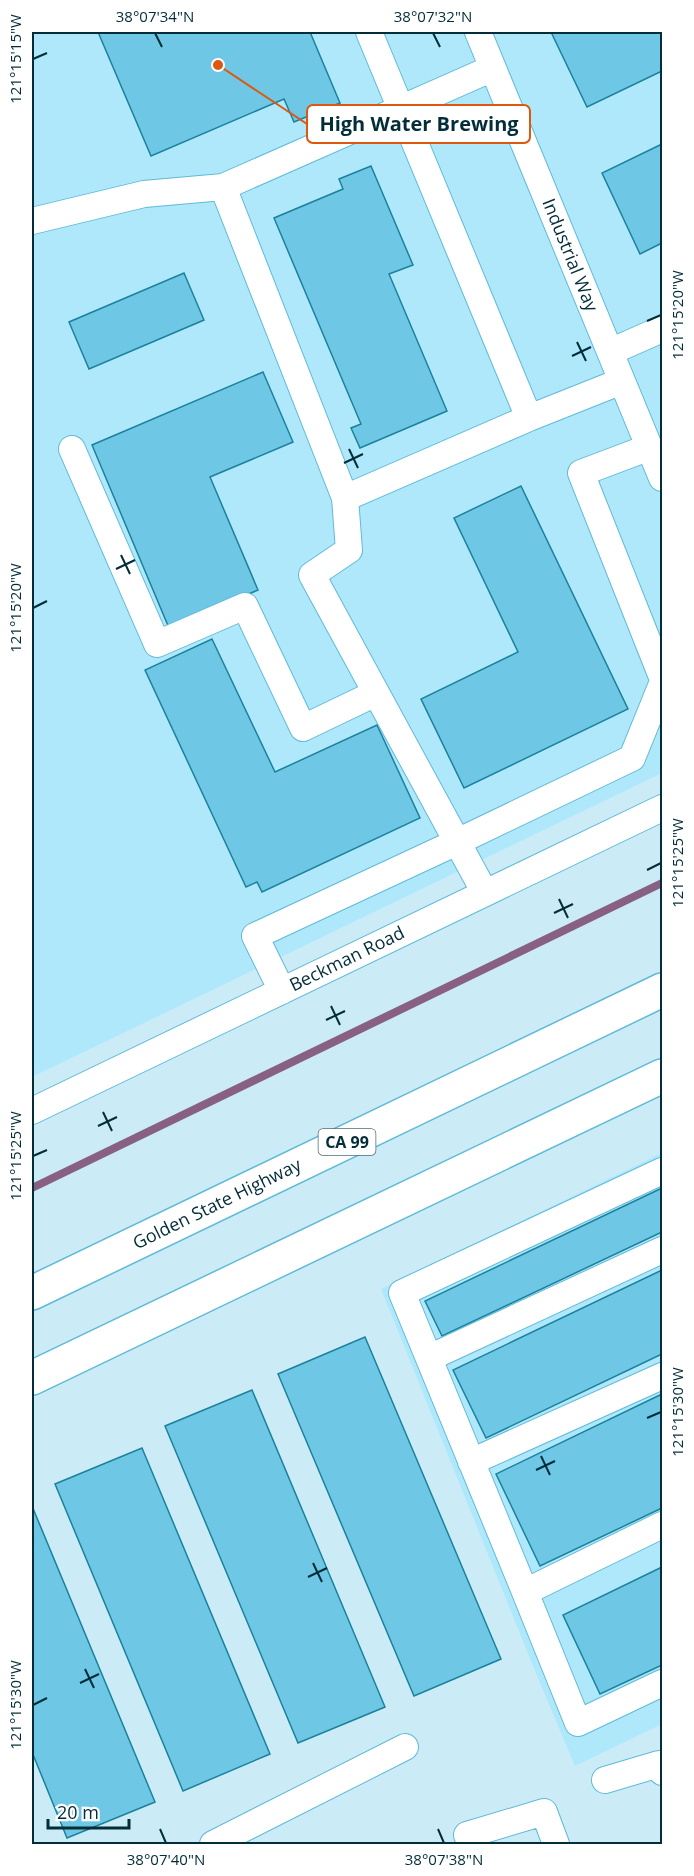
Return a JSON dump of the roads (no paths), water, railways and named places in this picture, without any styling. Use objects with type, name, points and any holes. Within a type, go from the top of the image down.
[{"type":"highway","name":"Golden State Highway","points":[[32,1293],[663,990]]},
{"type":"highway","points":[[32,1378],[663,1076]]},
{"type":"street","points":[[369,32],[529,418]]},
{"type":"street","name":"Industrial Way","points":[[478,32],[663,478]]},
{"type":"street","points":[[32,221],[144,194],[223,187],[493,68]]},
{"type":"street","points":[[223,187],[345,498],[349,550],[312,575],[485,893]]},
{"type":"street","points":[[610,352],[663,329]]},
{"type":"street","points":[[345,498],[529,418],[622,381]]},
{"type":"street","points":[[650,447],[581,473],[663,677]]},
{"type":"street","points":[[72,450],[157,644],[244,606],[303,728],[376,693]]},
{"type":"street","points":[[282,991],[255,936],[458,843],[632,758],[663,684]]},
{"type":"street","name":"Beckman Road","points":[[32,1111],[663,808]]},
{"type":"street","points":[[663,1172],[402,1293],[578,1722],[663,1683]]},
{"type":"street","points":[[429,1358],[663,1250]]},
{"type":"street","points":[[471,1462],[663,1376]]},
{"type":"street","points":[[525,1592],[663,1525]]},
{"type":"street","points":[[213,1845],[405,1747]]},
{"type":"street","points":[[605,1780],[659,1764],[663,1772]]},
{"type":"street","points":[[471,1845],[467,1835],[543,1812],[556,1845]]},
{"type":"waterway","points":[[32,1188],[662,883]]},
{"type":"place","name":"High Water Brewing","points":[[218,65]]}]
